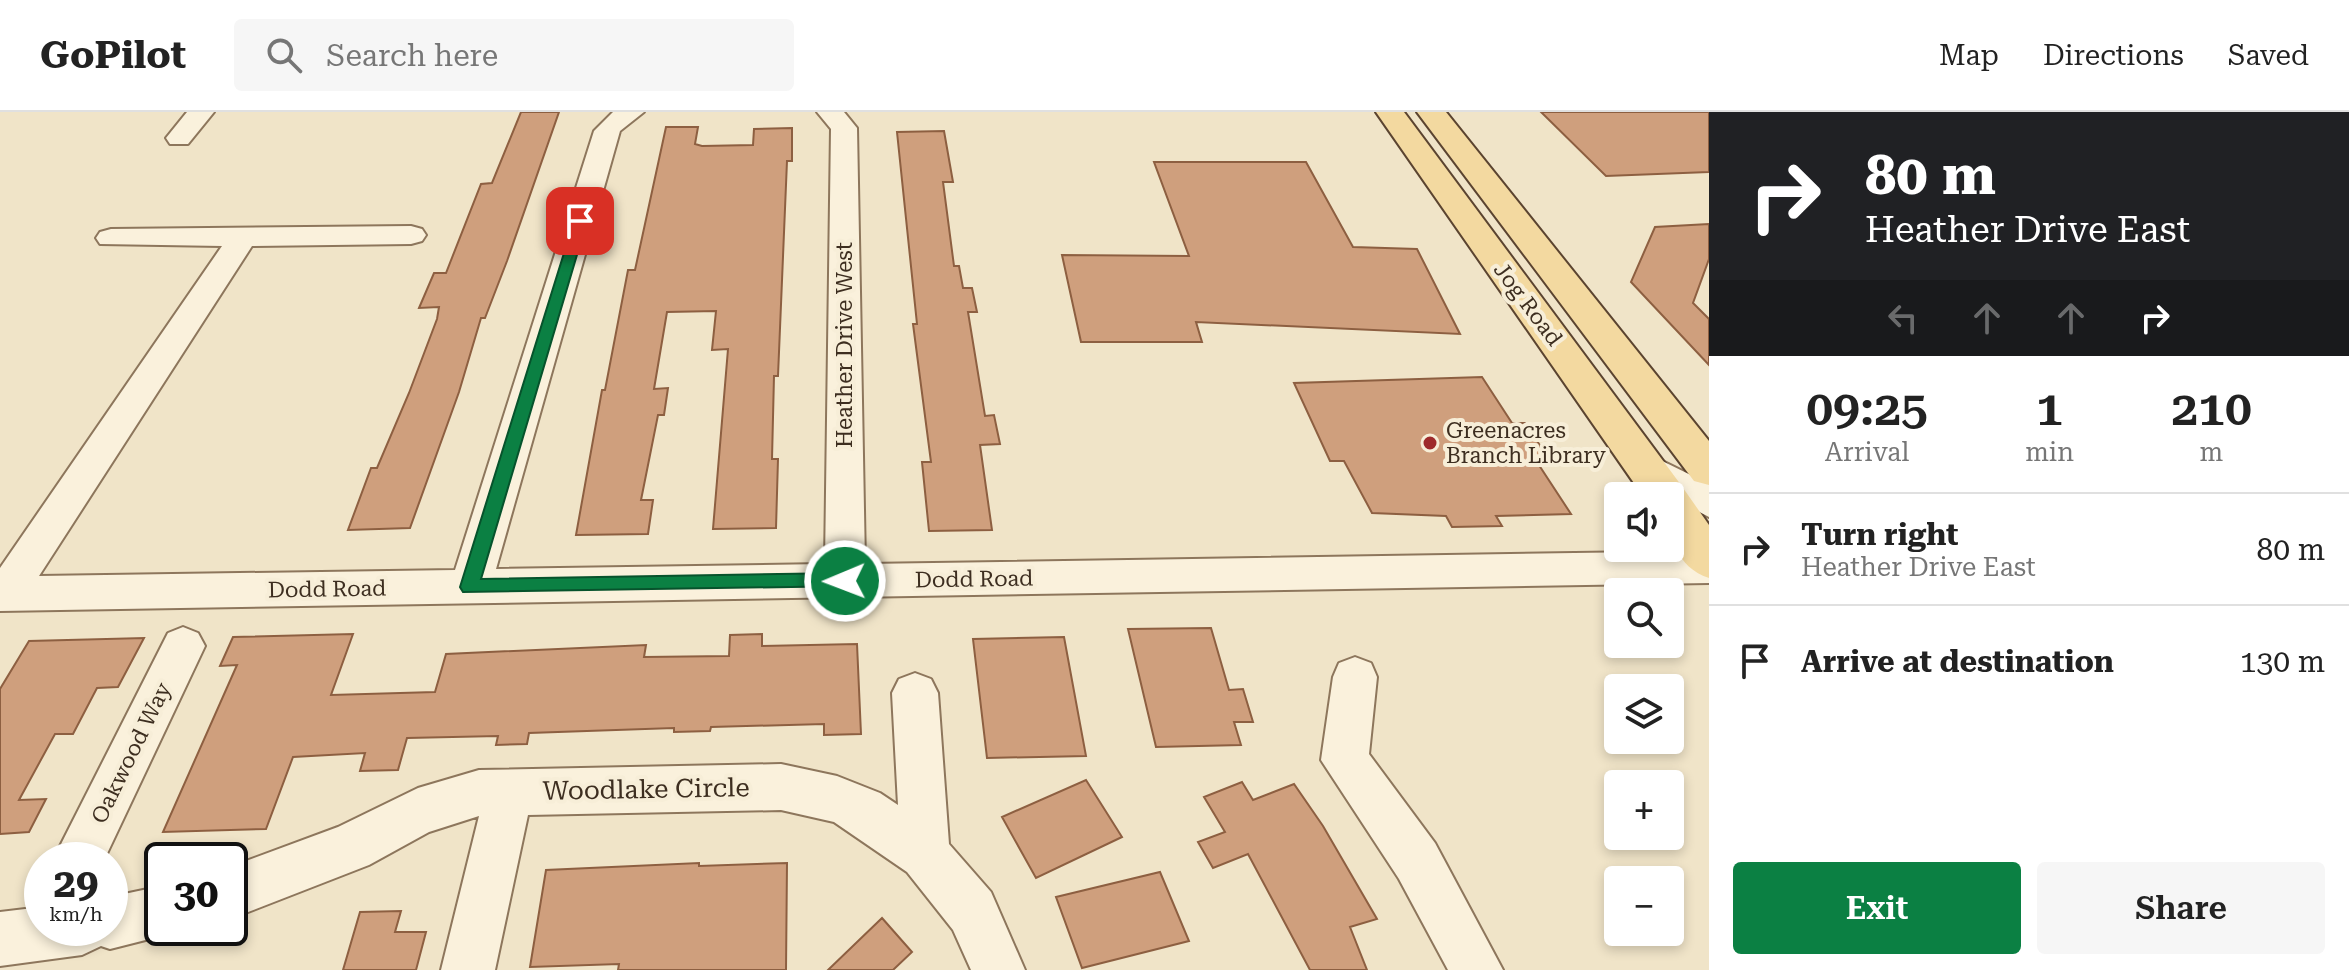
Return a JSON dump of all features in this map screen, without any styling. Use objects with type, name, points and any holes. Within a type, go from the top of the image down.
[{"type":"main road","name":"Jog Road","points":[[1390,112],[1656,481]]},
{"type":"main road","name":"Jog Road","points":[[1431,112],[1709,470]]},
{"type":"main road","points":[[1684,523],[1709,560]]},
{"type":"street","points":[[179,138],[201,112]]},
{"type":"street","name":"Heather Drive West","points":[[832,112],[844,128],[845,581]]},
{"type":"street","points":[[470,587],[621,118]]},
{"type":"street","points":[[111,238],[411,235]]},
{"type":"street","points":[[3,594],[243,237]]},
{"type":"street","points":[[1656,481],[1709,502]]},
{"type":"street","name":"Dodd Road","points":[[3,594],[1709,567]]},
{"type":"street","name":"Oakwood Way","points":[[87,842],[183,646]]},
{"type":"street","points":[[1355,677],[1345,760],[1409,847],[1445,907],[1476,970]]},
{"type":"street","points":[[915,693],[925,854]]},
{"type":"street","name":"Woodlake Circle","points":[[248,886],[338,852],[448,800],[509,791],[781,787],[837,799],[863,810],[925,854],[972,911],[998,970]]},
{"type":"street","points":[[468,970],[509,791]]},
{"type":"building","points":[[521,112],[559,112],[507,261],[485,318],[481,318],[459,392],[410,528],[348,530],[371,468],[377,468],[409,393],[437,319],[439,307],[419,308],[434,273],[446,273],[481,184],[492,183]]},
{"type":"building","points":[[1541,112],[1709,112],[1709,172],[1606,176]]},
{"type":"building","points":[[666,127],[698,127],[695,144],[702,146],[753,145],[754,129],[792,128],[792,161],[787,161],[778,376],[774,376],[772,459],[778,459],[776,528],[713,529],[728,349],[712,350],[716,311],[667,312],[654,389],[668,388],[664,415],[658,415],[641,500],[653,500],[648,534],[576,535],[602,390],[605,390],[628,270],[635,270]]},
{"type":"building","points":[[944,131],[953,182],[943,182],[954,266],[959,266],[963,288],[972,288],[977,312],[968,312],[985,416],[994,415],[1000,444],[980,445],[992,530],[929,531],[922,462],[931,462],[913,324],[917,324],[897,132]]},
{"type":"building","points":[[1154,162],[1306,162],[1353,247],[1417,249],[1460,334],[1196,322],[1202,342],[1081,342],[1062,255],[1189,256]]},
{"type":"building","points":[[1709,224],[1709,259],[1693,303],[1709,319],[1709,365],[1631,282],[1655,227]]},
{"type":"building","name":"Greenacres Branch Library","points":[[1482,377],[1512,423],[1525,423],[1549,459],[1535,459],[1571,514],[1496,516],[1502,526],[1452,527],[1446,516],[1372,513],[1344,461],[1330,461],[1294,383]]},
{"type":"building","points":[[1211,628],[1229,690],[1243,689],[1253,722],[1234,722],[1241,745],[1156,747],[1128,629]]},
{"type":"building","points":[[353,634],[331,695],[435,692],[446,654],[646,645],[644,657],[729,656],[730,635],[762,634],[762,646],[857,644],[861,734],[824,735],[824,724],[711,727],[710,731],[674,732],[674,728],[529,733],[527,744],[496,745],[498,736],[407,738],[398,770],[360,771],[365,753],[293,757],[266,829],[163,832],[237,665],[220,666],[233,637]]},
{"type":"building","points":[[1064,637],[1086,756],[987,758],[973,639]]},
{"type":"building","points":[[144,638],[118,687],[97,688],[73,734],[55,734],[19,800],[46,799],[29,832],[0,834],[0,689],[29,641]]},
{"type":"building","points":[[1086,780],[1122,837],[1036,878],[1002,817]]},
{"type":"building","points":[[1242,782],[1253,800],[1294,784],[1323,826],[1377,919],[1350,927],[1367,970],[1310,970],[1248,854],[1213,868],[1198,842],[1225,832],[1204,797]]},
{"type":"building","points":[[699,863],[699,866],[787,863],[786,970],[618,970],[619,964],[530,967],[546,870]]},
{"type":"building","points":[[1160,872],[1189,941],[1082,968],[1056,897]]},
{"type":"building","points":[[401,911],[395,932],[426,932],[416,970],[343,970],[360,912]]},
{"type":"building","points":[[882,918],[912,952],[893,970],[828,970]]},
{"type":"place","name":"Greenacres Branch Library","points":[[1430,443]]},
{"type":"route","points":[[580,221],[470,587],[845,581]]}]
